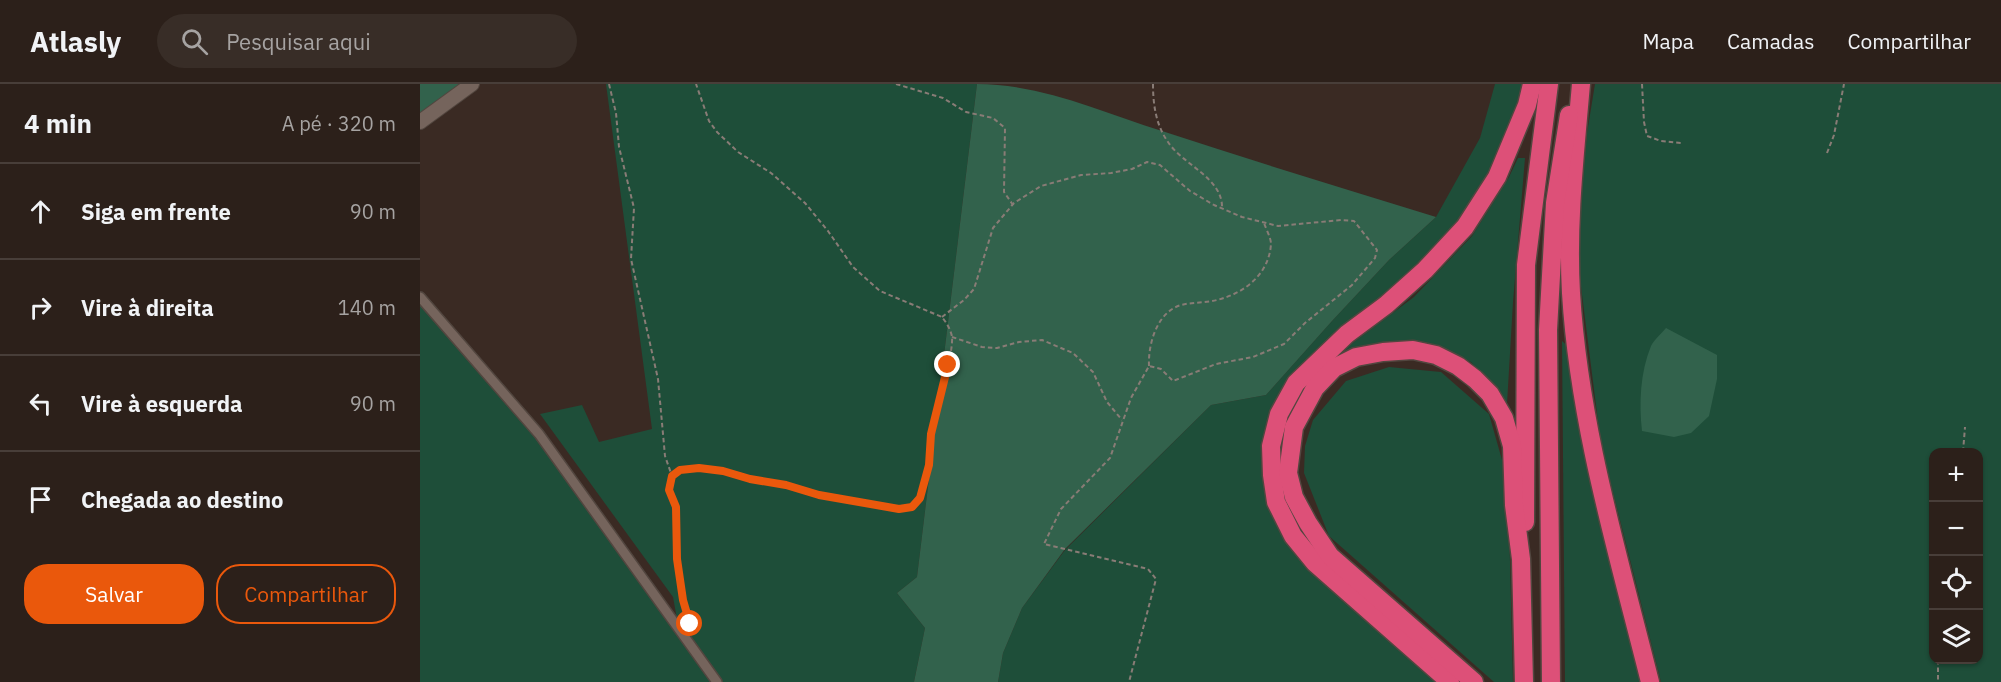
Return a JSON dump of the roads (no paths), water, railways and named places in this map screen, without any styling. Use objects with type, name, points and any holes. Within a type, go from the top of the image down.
[{"type":"highway","points":[[1450,682],[1315,563],[1293,536],[1276,502],[1270,446],[1279,414],[1296,383],[1347,334],[1386,305],[1417,277],[1465,227],[1497,177],[1527,105],[1532,84]]},
{"type":"highway","points":[[1521,559],[1526,512],[1526,264],[1549,84]]},
{"type":"highway","points":[[1551,682],[1548,330],[1555,203],[1575,84]]},
{"type":"highway","points":[[1581,84],[1571,212],[1572,294],[1580,372],[1599,477],[1650,682]]},
{"type":"highway","points":[[1474,682],[1330,556],[1294,497],[1288,473],[1294,427],[1315,388],[1334,368],[1356,357],[1413,350],[1436,356],[1458,366],[1475,379],[1490,394],[1503,418],[1512,446],[1514,506],[1521,559],[1524,682]]},
{"type":"street","points":[[420,122],[472,84]]},
{"type":"street","points":[[420,297],[539,434],[717,682]]}]
